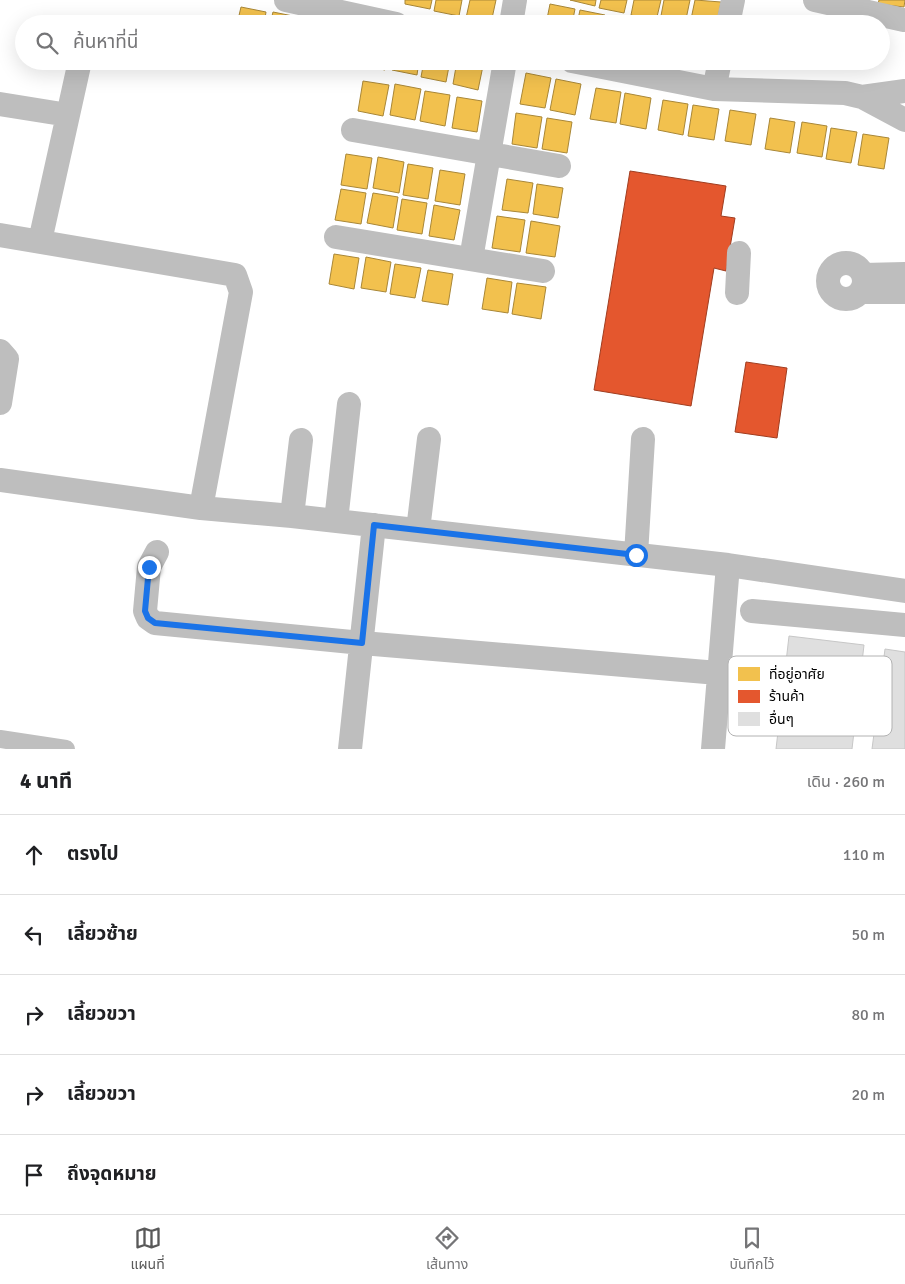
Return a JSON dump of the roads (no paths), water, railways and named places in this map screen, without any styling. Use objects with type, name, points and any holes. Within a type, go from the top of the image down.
[{"type":"street","points":[[286,0],[355,15]]},
{"type":"street","points":[[513,15],[516,0]]},
{"type":"street","points":[[730,15],[733,0]]},
{"type":"street","points":[[815,0],[882,15]]},
{"type":"street","points":[[890,17],[904,20]]},
{"type":"street","points":[[40,242],[78,70]]},
{"type":"street","points":[[471,258],[503,70]]},
{"type":"street","points":[[616,70],[714,90],[845,93],[862,97],[905,120]]},
{"type":"street","points":[[714,90],[718,70]]},
{"type":"street","points":[[862,97],[905,91]]},
{"type":"street","points":[[0,104],[68,115]]},
{"type":"street","points":[[353,130],[559,166]]},
{"type":"street","points":[[0,234],[235,275],[241,292],[201,508]]},
{"type":"street","points":[[336,237],[543,271]]},
{"type":"street","points":[[737,293],[739,253]]},
{"type":"street","points":[[905,274],[862,283],[905,292]]},
{"type":"street","points":[[0,351],[7,359],[0,403]]},
{"type":"street","points":[[336,521],[349,404]]},
{"type":"street","points":[[636,555],[643,439]]},
{"type":"street","points":[[292,516],[300,440]]},
{"type":"street","points":[[418,530],[429,440]]},
{"type":"street","points":[[0,480],[201,508],[292,516],[728,565],[905,591]]},
{"type":"street","points":[[350,749],[374,525]]},
{"type":"street","points":[[157,552],[149,567],[145,611],[148,618],[155,623],[362,643],[718,673]]},
{"type":"street","points":[[713,749],[728,565]]},
{"type":"street","points":[[752,611],[905,626]]},
{"type":"waterway","points":[[0,739],[66,749]]}]
